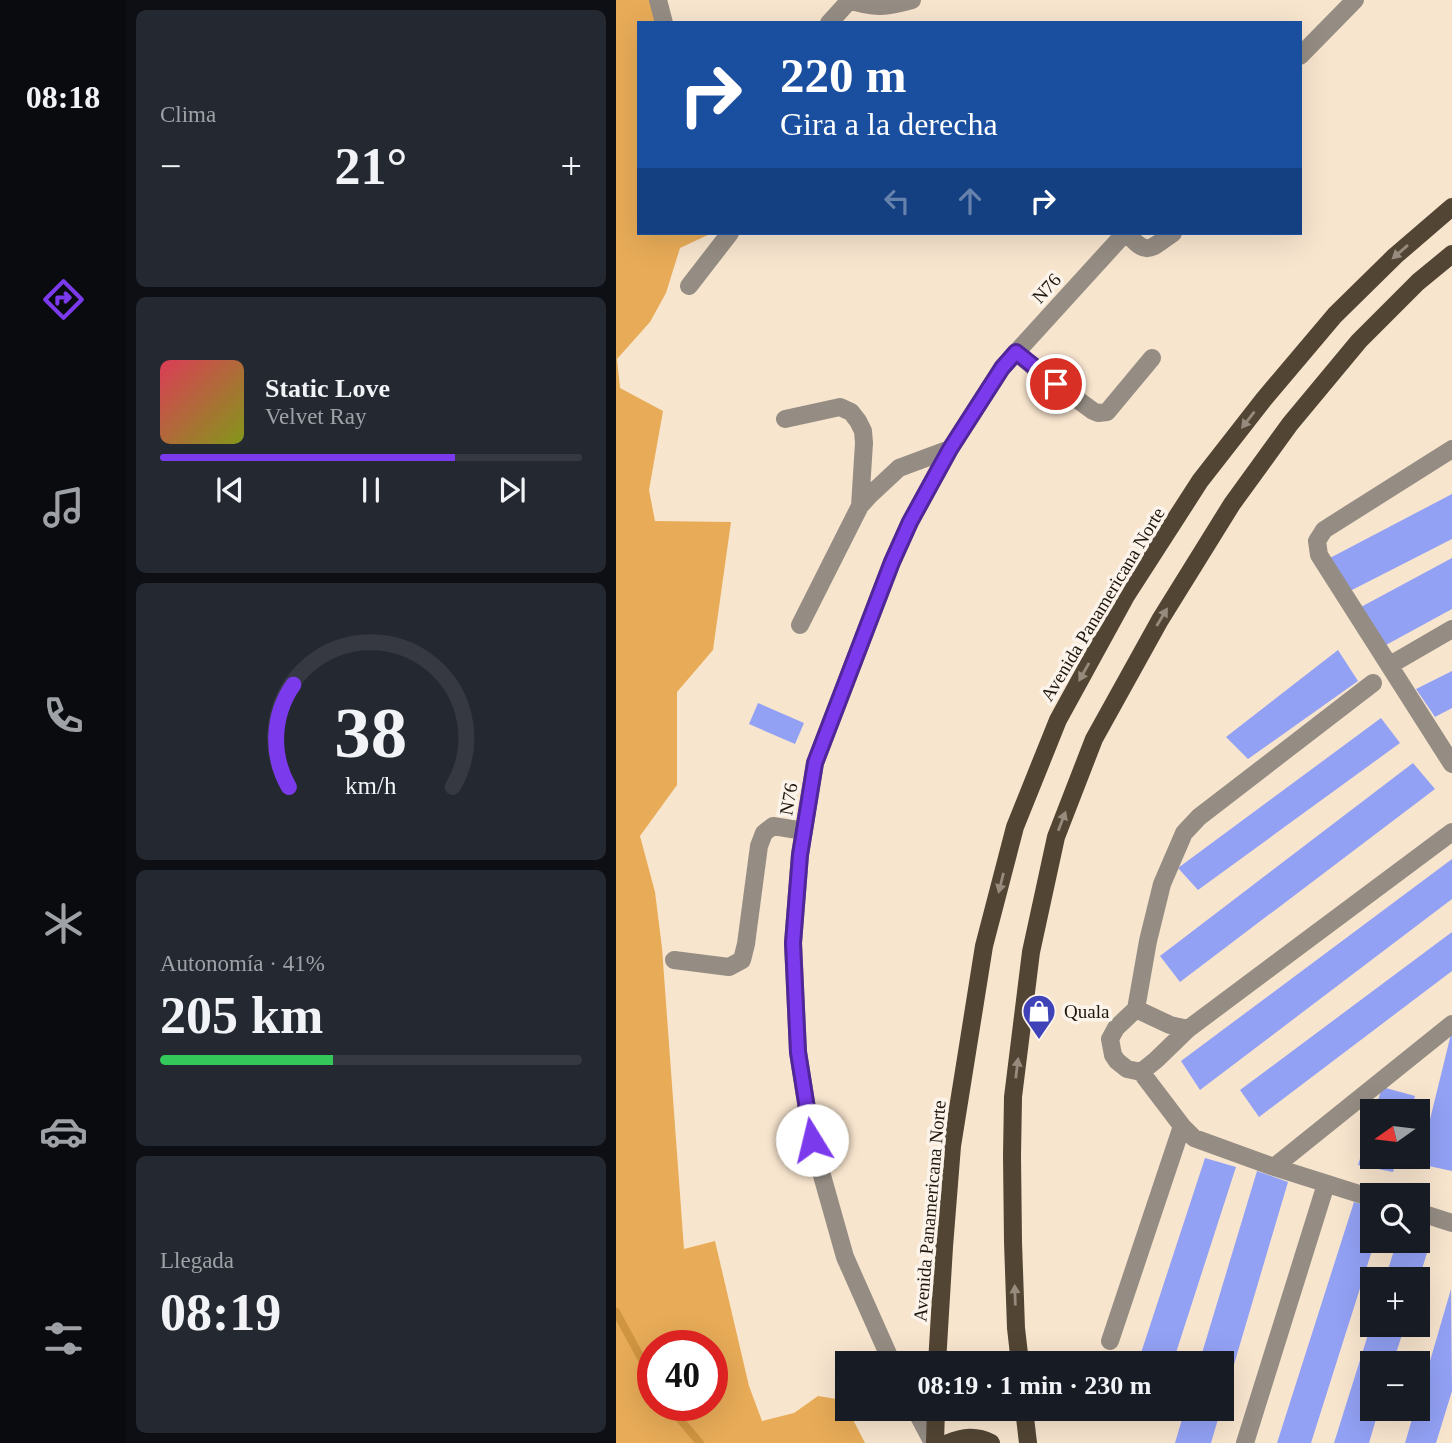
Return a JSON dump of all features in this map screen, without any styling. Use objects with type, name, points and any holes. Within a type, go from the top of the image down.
[{"type":"main road","name":"Avenida Panamericana Norte","points":[[939,1351],[953,1146],[985,946],[1015,827],[1058,720],[1126,596],[1200,481],[1335,315],[1395,256],[1452,207]]},
{"type":"main road","points":[[1019,1351],[1012,1167],[1013,1097],[1031,952],[1056,837],[1094,739],[1160,620],[1232,504],[1290,424],[1359,341],[1418,282],[1452,254]]},
{"type":"main road","points":[[1012,1351],[1016,1328]]},
{"type":"main road","points":[[934,1443],[935,1421]]},
{"type":"main road","points":[[1025,1421],[1028,1443]]},
{"type":"main road","points":[[948,1443],[960,1438],[982,1438],[991,1443]]},
{"type":"street","points":[[658,0],[663,21]]},
{"type":"street","points":[[831,21],[849,0],[874,6],[889,6],[912,0]]},
{"type":"street","points":[[1302,54],[1355,0]]},
{"type":"street","points":[[879,21],[889,6]]},
{"type":"street","points":[[689,286],[728,235]]},
{"type":"street","name":"N76","points":[[887,1351],[845,1257],[812,1140],[798,1052],[793,943],[800,855],[815,763],[892,562],[910,522],[950,449],[1002,368],[1124,235]]},
{"type":"street","points":[[1128,235],[1138,246],[1145,248],[1154,246],[1170,235]]},
{"type":"street","points":[[1016,352],[1098,413],[1107,412],[1153,358]]},
{"type":"street","points":[[785,419],[840,407],[850,412],[858,421],[863,431],[864,443],[860,506]]},
{"type":"street","points":[[800,625],[860,506],[899,468],[950,449]]},
{"type":"street","points":[[1452,449],[1324,530],[1317,541],[1319,555],[1452,764]]},
{"type":"street","points":[[1390,665],[1452,629]]},
{"type":"street","points":[[1360,1194],[1194,1138],[1140,1072],[1127,1069],[1117,1061],[1112,1055],[1110,1039],[1116,1028],[1136,1010],[1148,941],[1163,884],[1184,833],[1199,817],[1373,683]]},
{"type":"street","points":[[674,960],[729,967],[742,960],[759,845],[764,834],[773,826],[804,831]]},
{"type":"street","points":[[1140,1072],[1188,1029],[1451,833]]},
{"type":"street","points":[[1136,1010],[1170,1025],[1188,1029]]},
{"type":"street","points":[[1275,1167],[1452,1024]]},
{"type":"street","points":[[1110,1341],[1182,1126]]},
{"type":"street","points":[[1245,1443],[1326,1184]]},
{"type":"street","points":[[1430,1216],[1452,1223]]},
{"type":"street","points":[[922,1421],[934,1443]]},
{"type":"shaded area","points":[[616,0],[658,0],[663,21],[637,21],[637,235],[708,235],[680,248],[666,293],[650,322],[617,359],[620,388],[663,411],[649,490],[655,521],[731,522],[713,650],[677,692],[677,785],[640,836],[655,892],[662,948],[684,1249],[715,1241],[749,1386],[762,1421],[794,1413],[818,1396],[835,1399],[835,1421],[854,1421],[865,1443],[616,1443]]},
{"type":"building","points":[[1452,494],[1452,539],[1350,591],[1328,559]]},
{"type":"building","points":[[1452,558],[1452,609],[1386,645],[1359,608]]},
{"type":"building","points":[[1338,650],[1358,681],[1248,759],[1226,737]]},
{"type":"building","points":[[1452,671],[1452,708],[1435,717],[1416,689]]},
{"type":"building","points":[[758,703],[804,723],[795,744],[749,724]]},
{"type":"building","points":[[1381,718],[1400,743],[1198,890],[1178,868]]},
{"type":"building","points":[[1413,763],[1435,789],[1180,982],[1160,956]]},
{"type":"building","points":[[1452,859],[1452,899],[1200,1090],[1181,1061]]},
{"type":"building","points":[[1452,932],[1452,971],[1259,1117],[1240,1090]]},
{"type":"building","points":[[1452,1034],[1452,1171],[1430,1166],[1430,1119]]},
{"type":"building","points":[[1382,1087],[1415,1096],[1414,1099],[1378,1099]]},
{"type":"building","points":[[1205,1158],[1236,1167],[1177,1351],[1142,1351]]},
{"type":"building","points":[[1257,1171],[1288,1182],[1234,1364],[1234,1351],[1203,1351]]},
{"type":"building","points":[[1354,1202],[1360,1204],[1360,1253],[1371,1253],[1367,1267],[1360,1267],[1360,1288],[1311,1443],[1277,1443]]},
{"type":"building","points":[[1393,1253],[1427,1253],[1423,1267],[1389,1267]]},
{"type":"building","points":[[1451,1289],[1452,1391],[1436,1443],[1405,1443],[1411,1421],[1430,1421],[1430,1361]]},
{"type":"building","points":[[1367,1337],[1401,1337],[1397,1351],[1363,1351]]},
{"type":"building","points":[[1360,1360],[1360,1421],[1375,1421],[1369,1443],[1334,1443]]},
{"type":"building","points":[[1181,1421],[1217,1421],[1211,1443],[1175,1443]]},
{"type":"waterway","points":[[616,1312],[637,1351]]},
{"type":"waterway","points":[[681,1421],[700,1443]]},
{"type":"place","name":"Quala","points":[[1039,1041]]},
{"type":"route","points":[[812,1140],[798,1052],[793,943],[800,855],[815,763],[892,562],[910,522],[950,449],[1002,368],[1016,352],[1056,384]]}]
